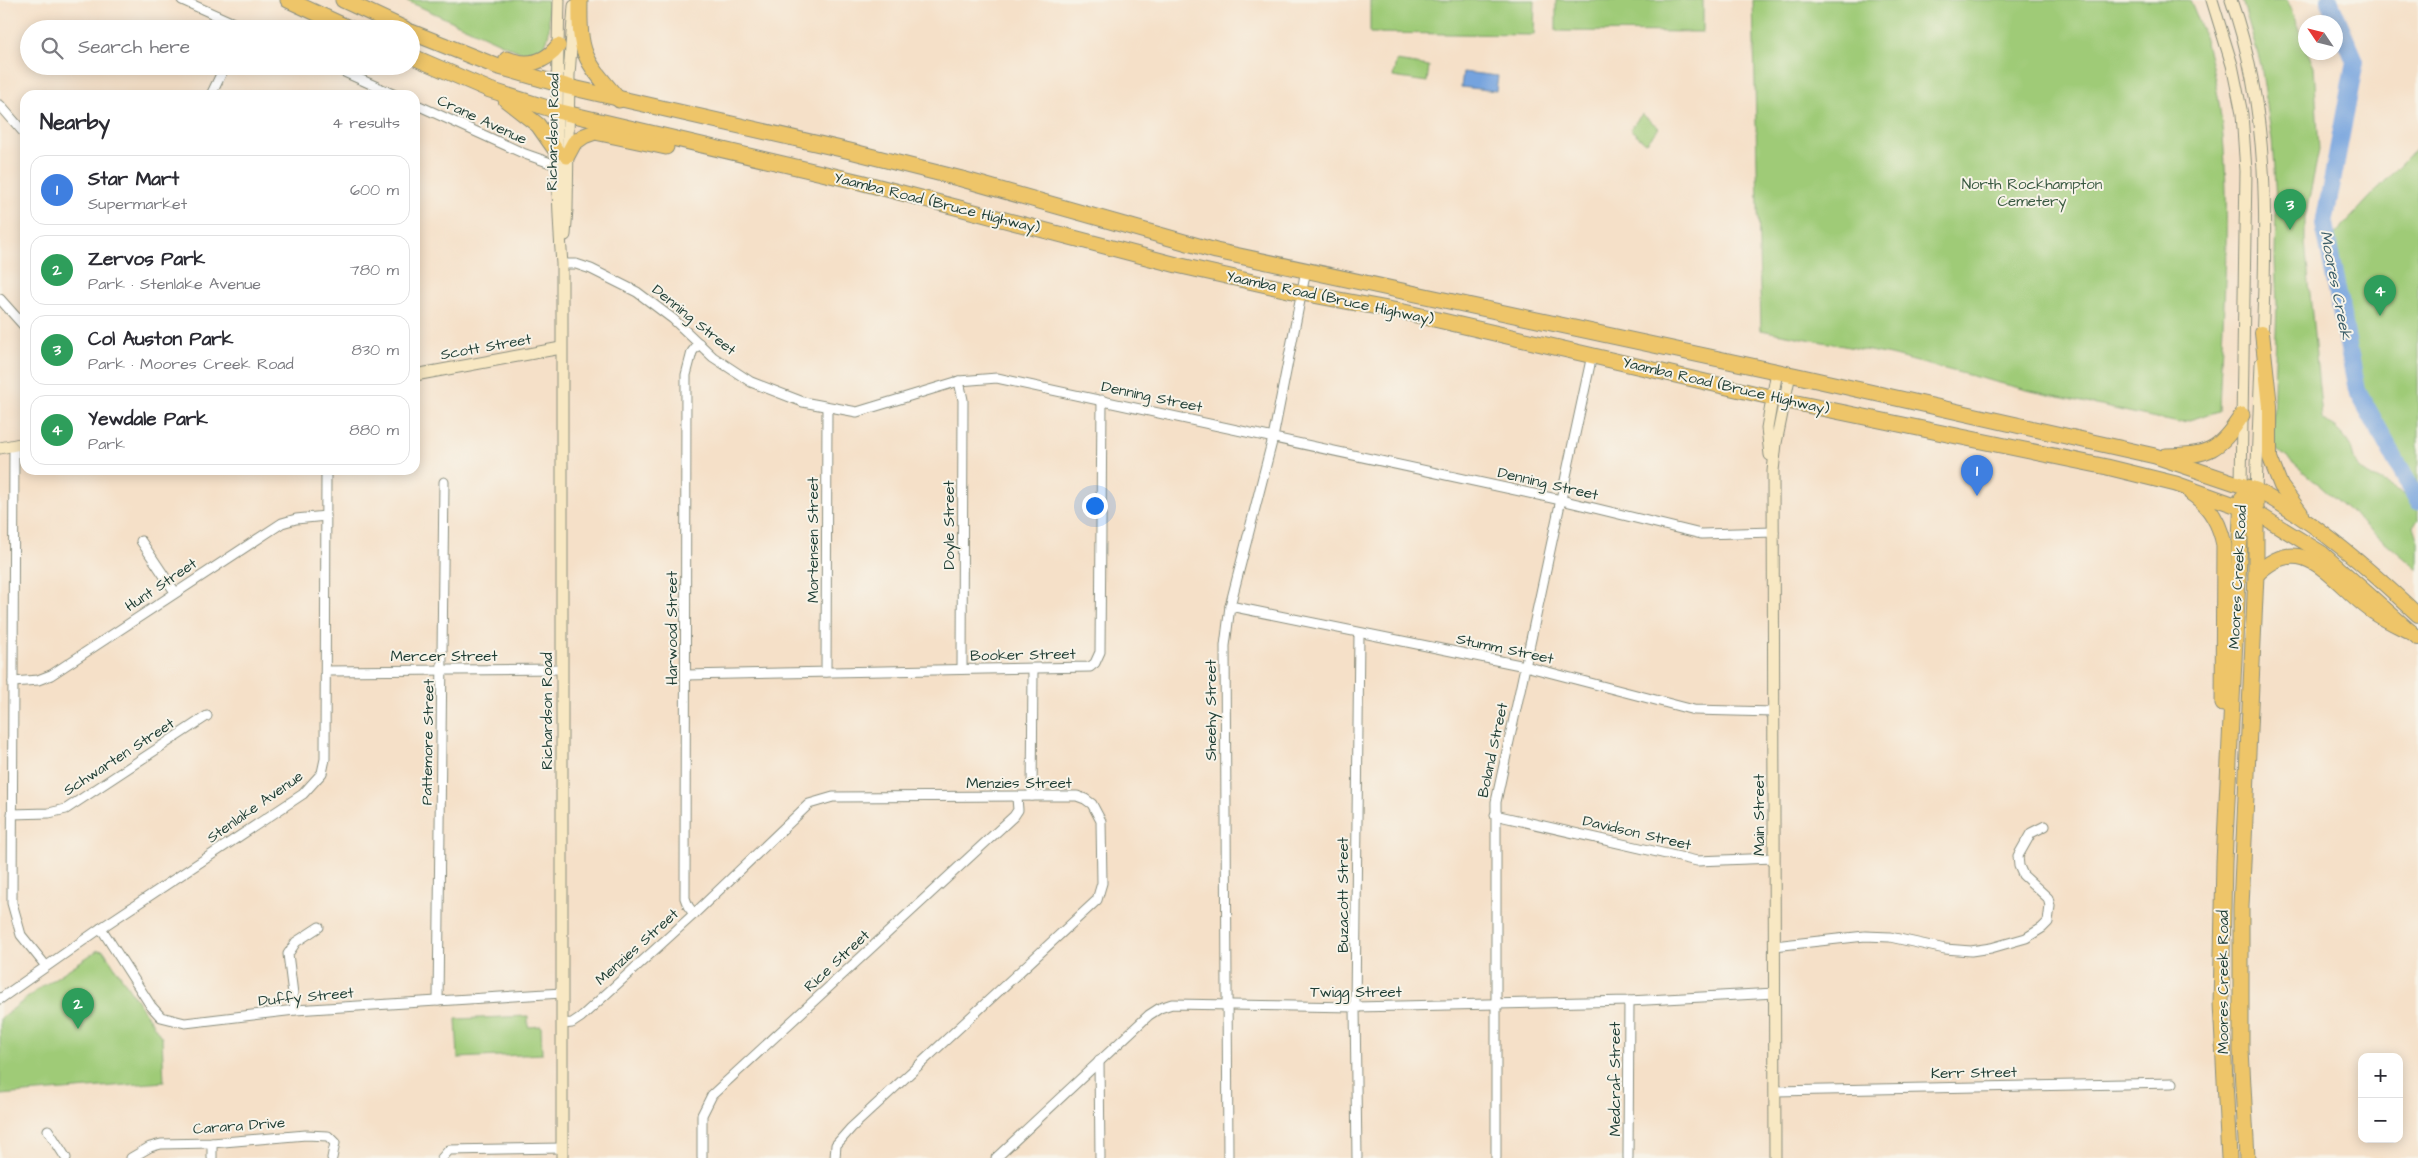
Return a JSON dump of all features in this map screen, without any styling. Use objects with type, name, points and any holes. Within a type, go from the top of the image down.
[{"type":"highway","points":[[288,0],[331,20]]},
{"type":"highway","points":[[343,0],[386,20]]},
{"type":"highway","points":[[580,0],[579,34],[586,59],[619,100]]},
{"type":"highway","name":"Yaamba Road (Bruce Highway)","points":[[420,36],[496,66],[563,85],[619,100],[859,153],[1003,190],[1216,251],[1784,373],[2155,456],[2256,490]]},
{"type":"highway","points":[[429,40],[457,42],[518,63],[527,64],[539,62],[550,56],[558,46]]},
{"type":"highway","name":"Yaamba Road (Bruce Highway)","points":[[420,60],[490,90],[562,112],[700,146],[860,182],[1177,265],[1302,293],[1404,312],[1778,399],[2055,456],[2176,484],[2257,513]]},
{"type":"highway","points":[[490,90],[531,119],[547,136],[562,161],[574,143],[584,136],[595,132],[672,148],[693,150],[700,146]]},
{"type":"highway","points":[[2155,456],[2185,455],[2214,449],[2227,438],[2242,415]]},
{"type":"highway","points":[[2176,484],[2198,498],[2207,508],[2216,521],[2224,545],[2222,678],[2226,833]]},
{"type":"highway","name":"Moores Creek Road","points":[[2229,1158],[2221,1003],[2226,833],[2242,507],[2241,484]]},
{"type":"highway","name":"Moores Creek Road","points":[[2247,1158],[2241,1050],[2241,907],[2256,575],[2256,490]]},
{"type":"highway","points":[[2256,575],[2270,562],[2289,556],[2305,558],[2320,565],[2373,612],[2415,635]]},
{"type":"main road","name":"Richardson Road","points":[[559,0],[558,46],[563,85]]},
{"type":"main road","name":"Richardson Road","points":[[562,1153],[561,348],[562,264],[567,209],[562,161],[562,112],[563,85],[574,0]]},
{"type":"main road","name":"Moores Creek Road","points":[[2212,0],[2232,65],[2242,114],[2246,170],[2241,484]]},
{"type":"main road","name":"Moores Creek Road","points":[[2231,0],[2251,70],[2262,145],[2264,182],[2262,333],[2256,490]]},
{"type":"main road","points":[[2262,333],[2270,406],[2270,458],[2281,486],[2308,521]]},
{"type":"main road","name":"Scott Street","points":[[420,374],[561,348]]},
{"type":"main road","name":"Main Street","points":[[1775,1158],[1773,471],[1778,399],[1784,373]]},
{"type":"main road","points":[[0,448],[19,444]]},
{"type":"main road","points":[[2256,490],[2308,521],[2357,560],[2418,615]]},
{"type":"main road","points":[[2257,513],[2322,553],[2415,635]]},
{"type":"street","points":[[182,0],[227,20]]},
{"type":"street","points":[[213,90],[221,75]]},
{"type":"street","points":[[348,75],[376,90]]},
{"type":"street","points":[[0,105],[20,128]]},
{"type":"street","name":"Crane Avenue","points":[[420,106],[562,161]]},
{"type":"street","name":"Denning Street","points":[[562,264],[576,264],[591,269],[637,292],[674,318],[713,356],[751,382],[786,397],[828,408],[857,412],[959,381],[997,378],[1561,500],[1700,534],[1774,532]]},
{"type":"street","name":"Sheehy Street","points":[[1228,1158],[1225,646],[1230,606],[1272,438],[1306,270]]},
{"type":"street","points":[[0,298],[20,321]]},
{"type":"street","name":"Harwood Street","points":[[694,914],[688,906],[686,898],[686,375],[692,352],[699,343]]},
{"type":"street","name":"Boland Street","points":[[1496,1158],[1496,802],[1592,356]]},
{"type":"street","name":"Doyle Street","points":[[959,381],[963,400],[962,669]]},
{"type":"street","name":"Booker Street","points":[[686,675],[1090,667],[1095,663],[1100,652],[1102,400]]},
{"type":"street","name":"Mortensen Street","points":[[826,672],[828,408]]},
{"type":"street","points":[[19,444],[13,682],[12,814],[14,914],[21,934],[46,966]]},
{"type":"street","name":"Stenlake Avenue","points":[[0,999],[101,928],[312,786],[322,772],[325,759],[326,475]]},
{"type":"street","name":"Pattemore Street","points":[[438,1001],[444,482]]},
{"type":"street","name":"Hunt Street","points":[[13,682],[38,680],[51,675],[282,523],[296,519],[326,516]]},
{"type":"street","points":[[141,542],[175,592]]},
{"type":"street","name":"Stumm Street","points":[[1230,606],[1525,666],[1694,710],[1774,712]]},
{"type":"street","name":"Buzacott Street","points":[[1357,1158],[1356,1007],[1359,633]]},
{"type":"street","points":[[1032,796],[1033,668]]},
{"type":"street","name":"Mercer Street","points":[[326,671],[562,669]]},
{"type":"street","name":"Schwarten Street","points":[[12,814],[49,813],[66,808],[207,716]]},
{"type":"street","name":"Menzies Street","points":[[562,1024],[572,1023],[580,1017],[694,914],[809,804],[820,799],[833,797],[1017,798],[1077,796],[1092,804],[1101,821],[1102,883],[1097,900],[847,1132],[836,1145],[835,1158]]},
{"type":"street","name":"Rice Street","points":[[702,1158],[702,1115],[712,1095],[1014,816],[1018,810],[1017,798]]},
{"type":"street","name":"Davidson Street","points":[[1496,815],[1697,861],[1774,858]]},
{"type":"street","points":[[1774,946],[1865,936],[1890,937],[1945,949],[1971,951],[1992,948],[2026,938],[2036,933],[2048,922],[2050,906],[2048,898],[2042,891],[2023,875],[2019,866],[2018,856],[2030,834],[2045,826]]},
{"type":"street","points":[[295,1010],[288,954],[296,942],[319,927]]},
{"type":"street","name":"Duffy Street","points":[[101,928],[160,1017],[185,1023],[295,1010],[562,993]]},
{"type":"street","name":"Twigg Street","points":[[996,1158],[1099,1060],[1160,1008],[1172,1004],[1356,1007],[1629,1001],[1775,993]]},
{"type":"street","name":"Medcraf Street","points":[[1628,1158],[1629,1001]]},
{"type":"street","points":[[1099,1060],[1100,1158]]},
{"type":"street","name":"Kerr Street","points":[[1775,1091],[2173,1083]]},
{"type":"street","points":[[48,1130],[66,1158]]},
{"type":"street","name":"Carara Drive","points":[[131,1158],[150,1147],[161,1144],[212,1143],[306,1135],[328,1136],[335,1143],[332,1158]]},
{"type":"street","points":[[212,1143],[212,1158]]},
{"type":"street","points":[[442,1158],[449,1150],[562,1153]]},
{"type":"green space","points":[[405,0],[548,0],[549,34],[543,47],[538,52],[529,56]]},
{"type":"green space","points":[[1370,0],[1535,0],[1534,35],[1370,33]]},
{"type":"green space","points":[[1556,0],[1703,0],[1703,32],[1556,31]]},
{"type":"green space","name":"North Rockhampton Cemetery","points":[[1753,0],[2190,0],[2207,46],[2218,96],[2224,148],[2226,256],[2219,411],[2179,423],[2031,391],[1890,355],[1761,330]]},
{"type":"green space","points":[[2242,0],[2287,0],[2298,28],[2298,60],[2311,60],[2314,66],[2319,150],[2305,218],[2305,242],[2322,418],[2338,431],[2350,446],[2356,465],[2361,470],[2418,505],[2418,520],[2413,526],[2418,542],[2418,570],[2272,445],[2277,304],[2275,260],[2276,200],[2272,140],[2261,65]]},
{"type":"green space","points":[[1396,61],[1429,66],[1427,82],[1393,77]]},
{"type":"green space","points":[[1642,114],[1659,128],[1646,143],[1630,129]]},
{"type":"green space","points":[[2418,146],[2418,501],[2357,390],[2327,243]]},
{"type":"green space","points":[[98,950],[104,951],[162,1038],[164,1082],[0,1095],[0,1019],[40,988]]},
{"type":"green space","points":[[528,1016],[528,1027],[541,1026],[542,1054],[458,1058],[456,1019]]},
{"type":"water","points":[[1463,72],[1498,76],[1496,91],[1461,87]]},
{"type":"waterway","name":"Moores Creek","points":[[2329,0],[2355,61],[2324,224],[2357,390],[2418,501]]},
{"type":"place","name":"Col Auston Park","points":[[2290,230]]},
{"type":"place","name":"Yewdale Park","points":[[2380,316]]},
{"type":"place","name":"Star Mart","points":[[1977,496]]},
{"type":"place","name":"Zervos Park","points":[[78,1029]]}]
